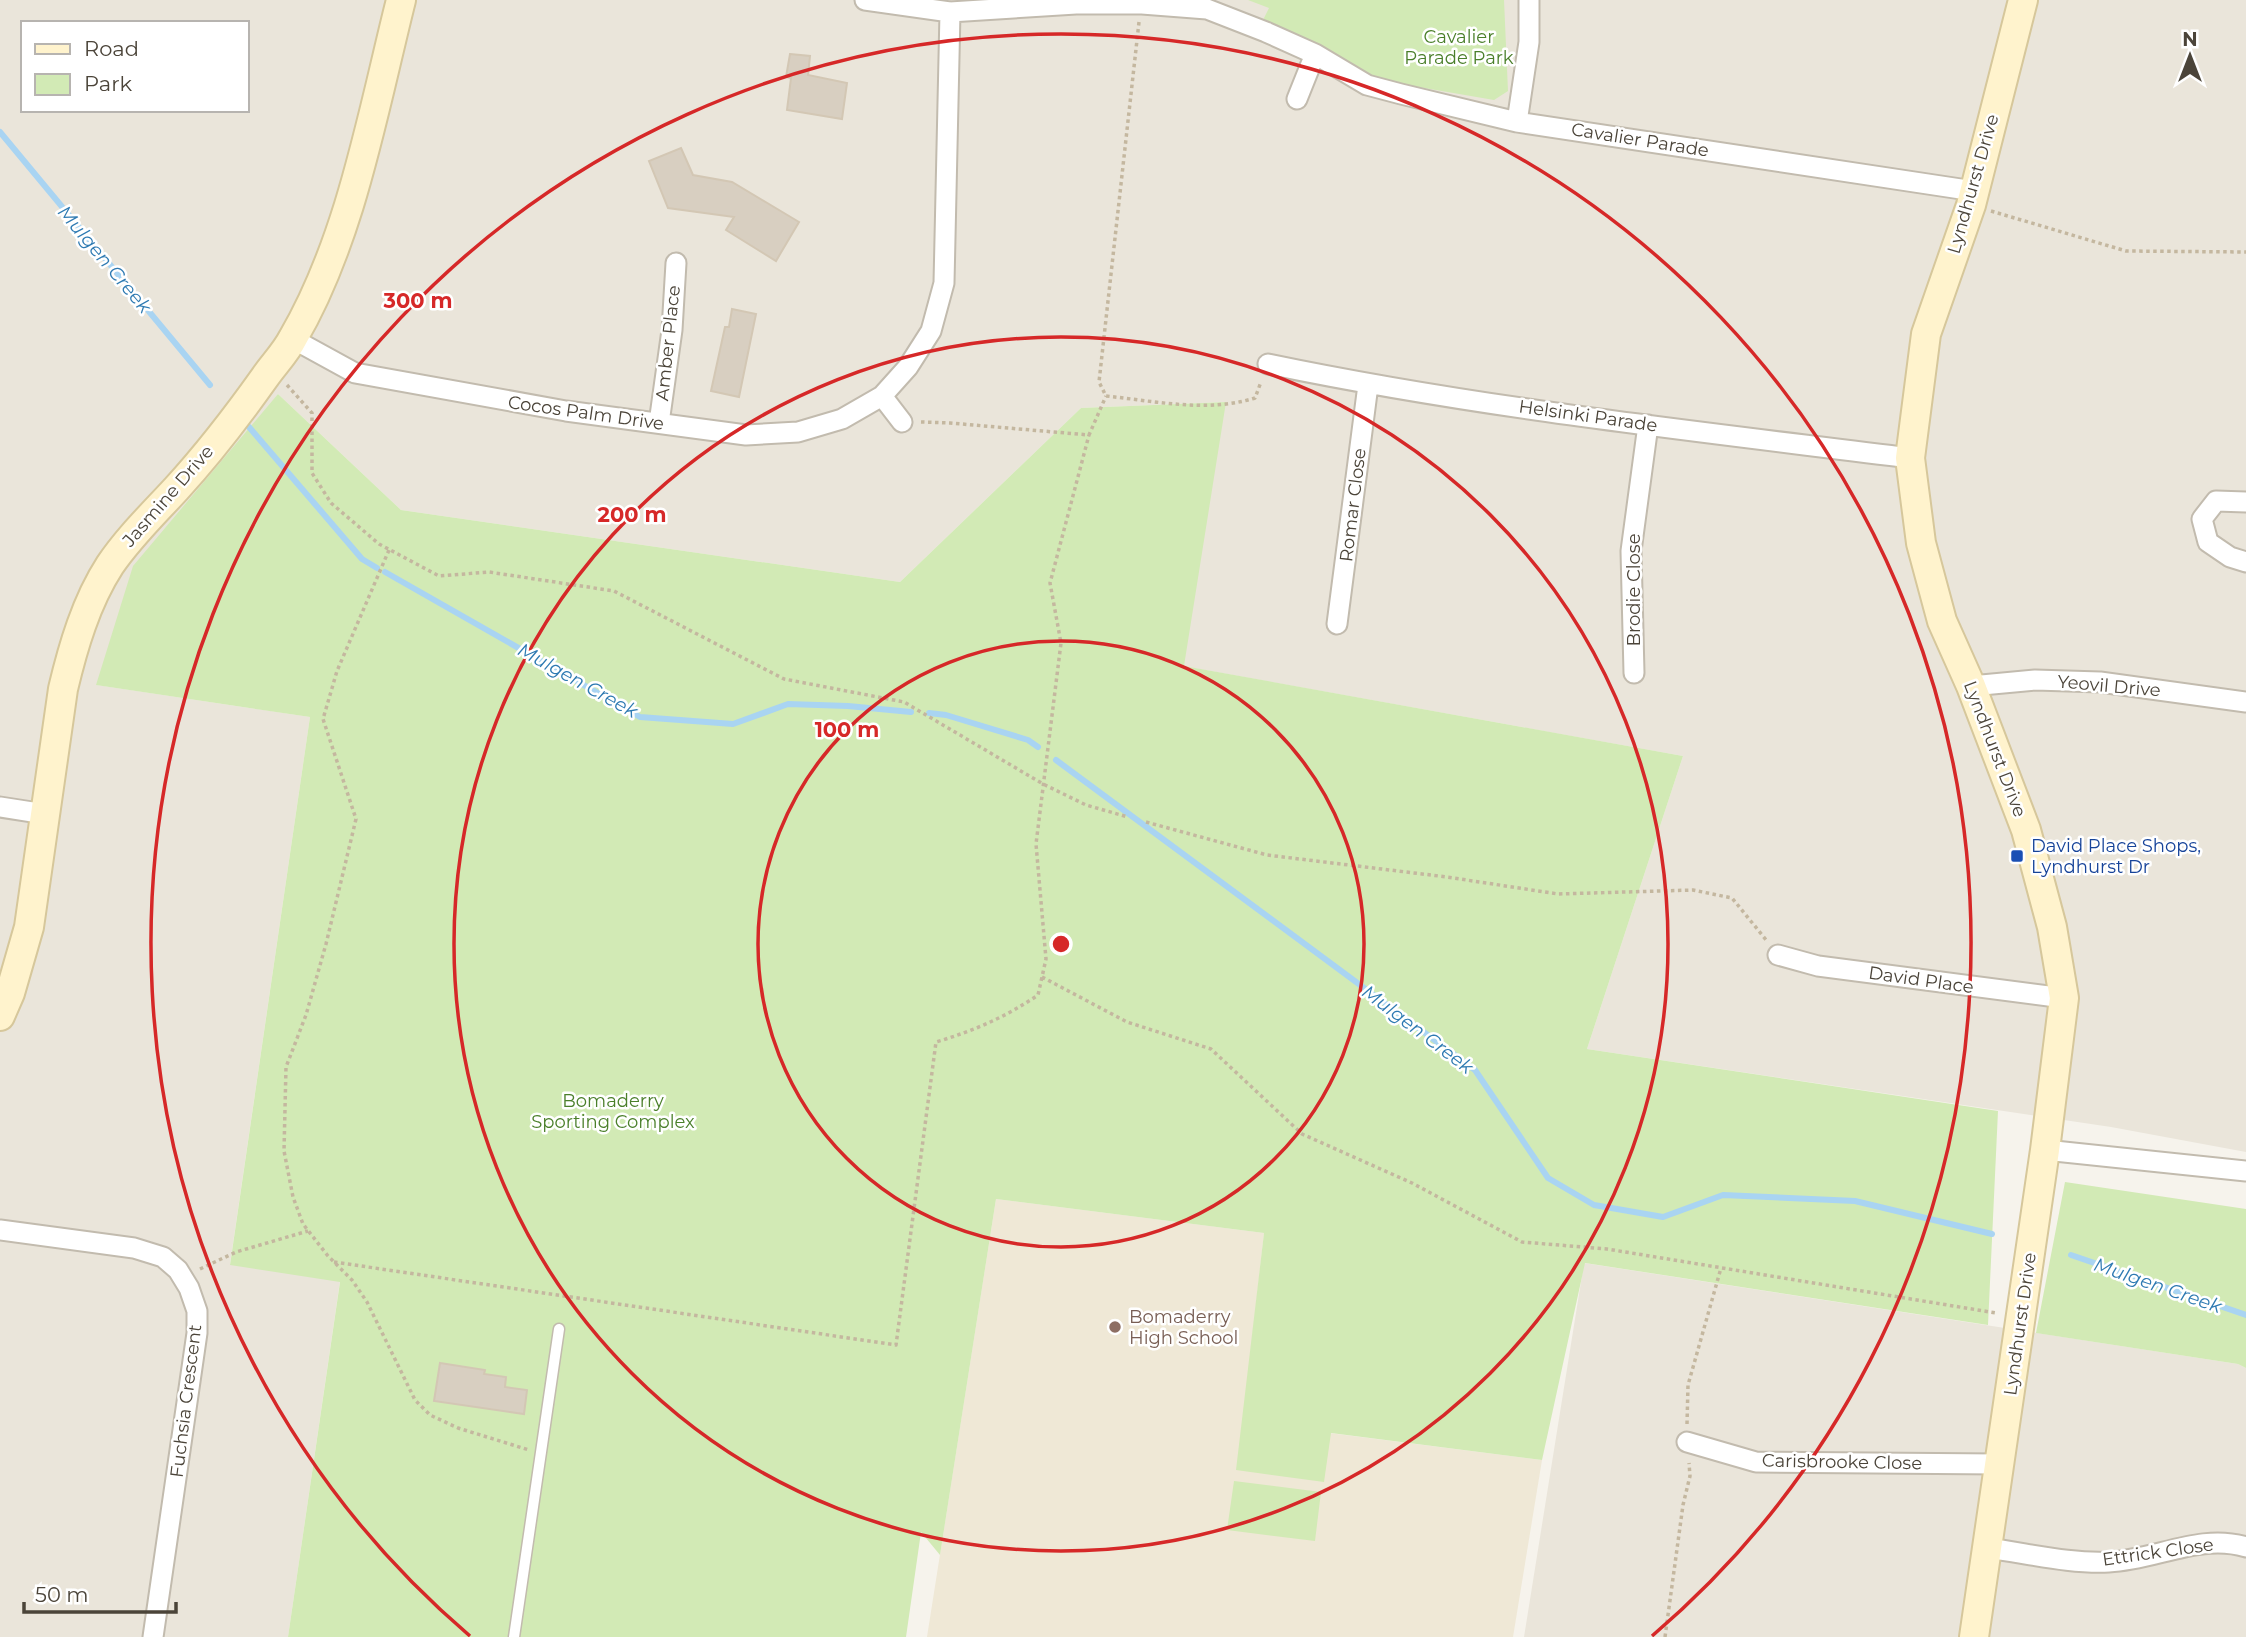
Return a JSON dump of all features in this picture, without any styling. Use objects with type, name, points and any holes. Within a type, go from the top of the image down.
[{"type":"street","name":"Jasmine Drive","points":[[0,1016],[10,993],[29,927],[63,689],[83,620],[109,567],[137,530],[177,488],[236,416],[293,339],[329,263],[343,222],[401,0]]},
{"type":"street","name":"Cavalier Parade","points":[[865,0],[950,12],[1076,4],[1142,4],[1207,9],[1315,54],[1367,85],[1517,122],[1973,198]]},
{"type":"street","points":[[1517,122],[1529,42],[1529,0]]},
{"type":"street","name":"Lyndhurst Drive","points":[[1974,1637],[2045,1150],[2064,998],[2052,927],[2026,830],[1971,686],[1942,621],[1924,556],[1910,458],[1926,334],[1973,198],[2022,0]]},
{"type":"street","name":"Cocos Palm Drive","points":[[293,339],[355,373],[552,409],[746,435],[798,432],[842,419],[882,396],[908,367],[931,331],[944,283],[950,12]]},
{"type":"street","points":[[1297,99],[1315,54]]},
{"type":"street","name":"Amber Place","points":[[659,423],[672,330],[676,263]]},
{"type":"street","name":"Helsinki Parade","points":[[1268,364],[1368,385],[1648,425],[1910,458]]},
{"type":"street","name":"Romar Close","points":[[1337,624],[1368,385]]},
{"type":"street","points":[[882,396],[902,422]]},
{"type":"street","name":"Brodie Close","points":[[1634,673],[1631,551],[1648,425]]},
{"type":"street","points":[[2246,502],[2216,501],[2202,519],[2208,542],[2230,557],[2246,562]]},
{"type":"street","name":"Yeovil Drive","points":[[1971,686],[2035,680],[2100,682],[2246,702]]},
{"type":"street","points":[[0,807],[45,814]]},
{"type":"street","name":"David Place","points":[[1778,955],[1818,966],[2064,998]]},
{"type":"street","points":[[2045,1150],[2246,1171]]},
{"type":"street","name":"Fuchsia Crescent","points":[[0,1230],[134,1248],[163,1257],[178,1270],[197,1311],[197,1332],[153,1637]]},
{"type":"street","name":"Carisbrooke Close","points":[[1687,1442],[1756,1462],[1999,1464]]},
{"type":"street","name":"Ettrick Close","points":[[1987,1548],[2108,1562],[2213,1542],[2246,1547]]},
{"type":"lane","points":[[514,1637],[559,1329]]},
{"type":"path","points":[[1106,396],[1099,382],[1142,4]]},
{"type":"path","points":[[1973,198],[2126,251],[2246,252]]},
{"type":"path","points":[[1106,396],[1214,407],[1234,404],[1255,398],[1268,364]]},
{"type":"path","points":[[272,367],[312,413],[312,473],[331,503],[389,550],[439,576],[489,572],[614,591],[784,679],[904,702],[1043,784],[1086,805],[1128,817]]},
{"type":"path","points":[[334,1262],[896,1345],[936,1042],[968,1033],[1011,1014],[1038,995],[1042,978],[1046,959],[1036,844],[1061,643],[1050,583],[1089,435],[1106,396]]},
{"type":"path","points":[[902,422],[950,423],[1089,435]]},
{"type":"path","points":[[389,550],[337,671],[323,719],[356,819],[323,956],[306,1015],[286,1067],[284,1152],[293,1196],[303,1224],[352,1280],[367,1302],[415,1400],[430,1415],[458,1428],[541,1454]]},
{"type":"path","points":[[1146,822],[1267,855],[1447,877],[1558,894],[1693,890],[1732,898],[1778,955]]},
{"type":"path","points":[[1042,978],[1127,1022],[1211,1049],[1301,1134],[1412,1183],[1522,1242],[1607,1249],[2021,1317]]},
{"type":"path","points":[[182,1277],[236,1252],[308,1231]]},
{"type":"path","points":[[1665,1637],[1683,1505],[1690,1476],[1687,1442],[1688,1385],[1721,1268]]},
{"type":"shaded area","points":[[0,0],[2246,0],[2246,1152],[2111,1127],[1587,1049],[1683,756],[1183,666],[1225,402],[1081,408],[900,582],[401,510],[278,394],[97,685],[310,717],[230,1264],[340,1281],[288,1637],[0,1637]]},
{"type":"shaded area","name":"Bomaderry High School","points":[[996,1199],[1264,1233],[1243,1422],[1542,1460],[1513,1637],[927,1637]]},
{"type":"shaded area","points":[[1584,1263],[2238,1364],[2246,1368],[2246,1637],[1524,1637]]},
{"type":"green space","name":"Cavalier Parade Park","points":[[1248,0],[1504,0],[1508,91],[1494,100],[1372,79],[1262,22],[1269,8]]},
{"type":"green space","name":"Bomaderry Sporting Complex","points":[[278,394],[401,510],[900,582],[1081,408],[1226,402],[1184,666],[1683,756],[1587,1049],[1998,1111],[1988,1325],[1585,1263],[1542,1460],[1331,1433],[1324,1482],[1236,1470],[1264,1233],[996,1199],[940,1555],[921,1532],[906,1637],[288,1637],[340,1282],[230,1265],[310,717],[96,685],[133,566]]},
{"type":"green space","points":[[2065,1182],[2246,1209],[2246,1368],[2238,1364],[2036,1333]]},
{"type":"green space","points":[[1234,1481],[1321,1492],[1315,1541],[1227,1530]]},
{"type":"building","points":[[790,54],[810,56],[808,75],[847,83],[842,119],[787,110],[791,78],[786,77]]},
{"type":"building","points":[[681,148],[693,175],[732,182],[799,222],[776,261],[726,230],[734,217],[668,208],[649,161]]},
{"type":"building","points":[[732,309],[756,314],[739,397],[711,391],[725,327],[729,327]]},
{"type":"building","points":[[440,1363],[485,1370],[484,1374],[506,1377],[505,1387],[527,1390],[524,1414],[434,1401]]},
{"type":"waterway","name":"Mulgen Creek","points":[[0,132],[210,385]]},
{"type":"waterway","name":"Mulgen Creek","points":[[249,427],[362,559],[377,568]]},
{"type":"waterway","name":"Mulgen Creek","points":[[385,572],[640,717],[733,724],[788,704],[911,712]]},
{"type":"waterway","name":"Mulgen Creek","points":[[929,713],[946,715],[1028,740],[1038,747]]},
{"type":"waterway","name":"Mulgen Creek","points":[[1056,760],[1475,1070],[1548,1178],[1594,1205],[1663,1217],[1723,1195],[1855,1201],[1992,1234]]},
{"type":"waterway","name":"Mulgen Creek","points":[[2071,1255],[2246,1315]]},
{"type":"place","name":"David Place Shops, Lyndhurst Dr","points":[[2017,856]]},
{"type":"place","name":"Bomaderry High School","points":[[1115,1327]]}]
